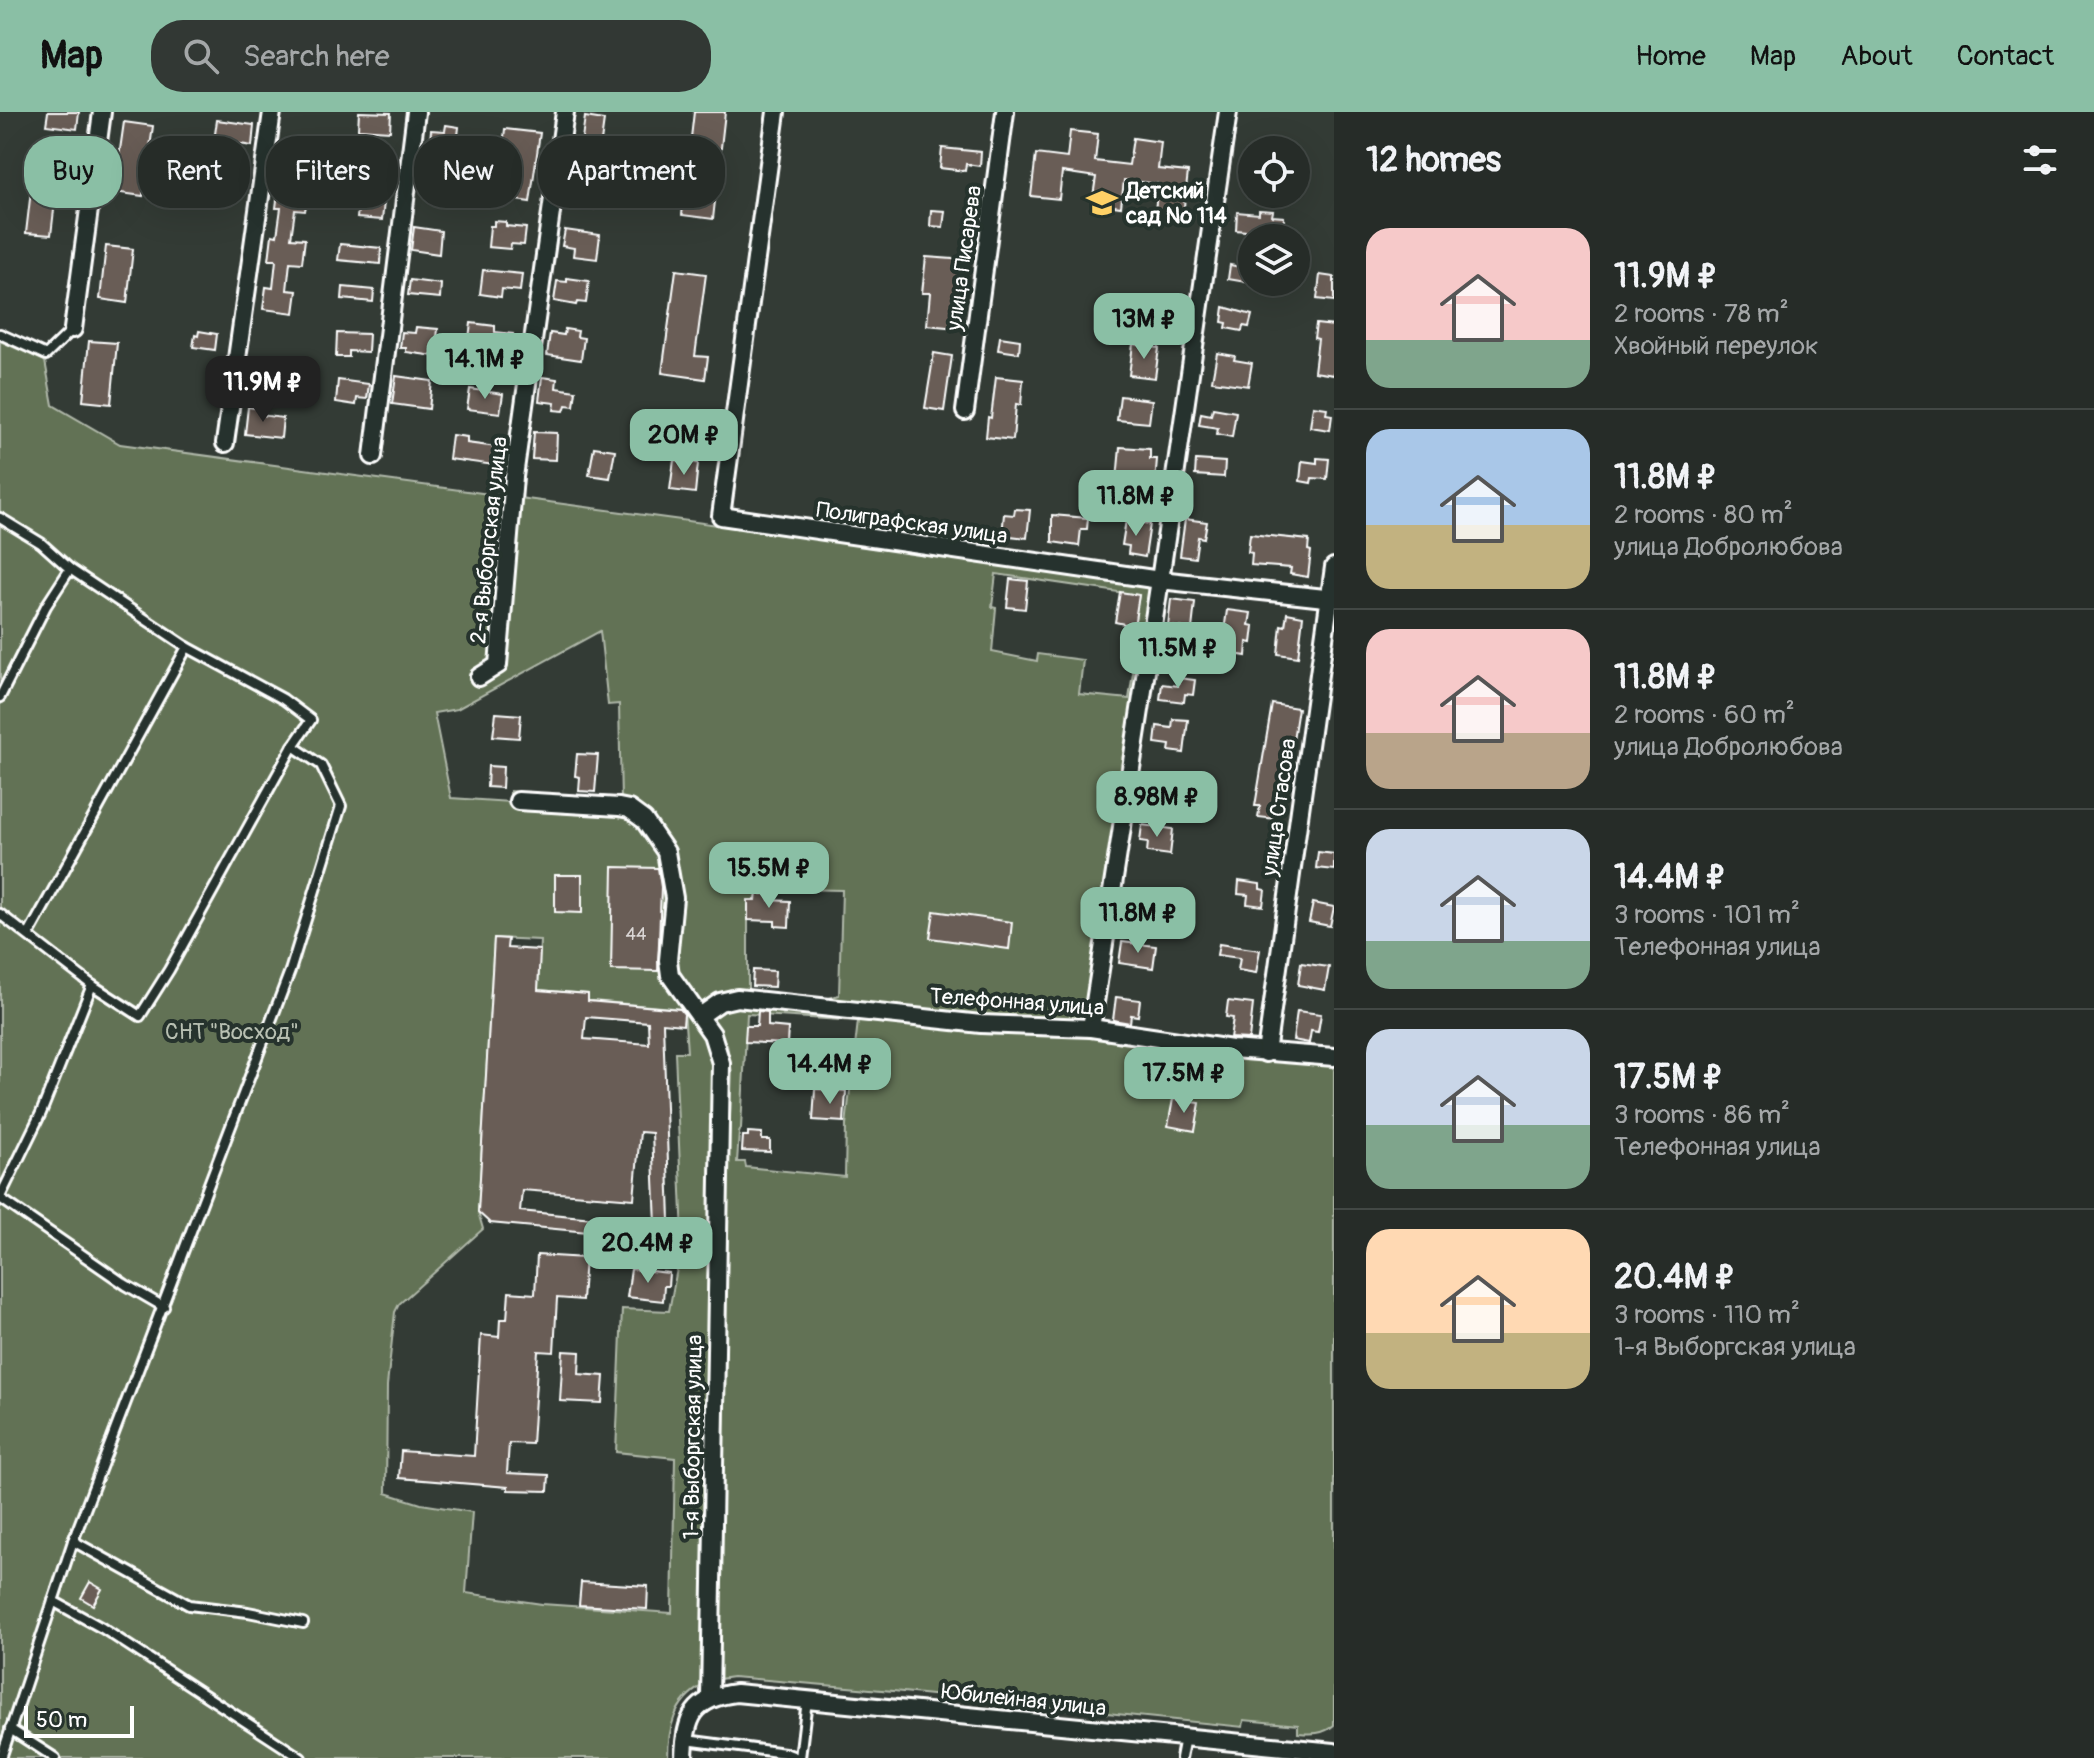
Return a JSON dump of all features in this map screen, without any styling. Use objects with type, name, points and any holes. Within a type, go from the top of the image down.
[{"type":"street","points":[[73,329],[102,112]]},
{"type":"street","points":[[225,443],[272,112]]},
{"type":"street","points":[[373,456],[416,112]]},
{"type":"street","name":"2-я Выборгская улица","points":[[479,677],[498,665],[514,477],[565,112]]},
{"type":"street","name":"Полиграфская улица","points":[[776,112],[721,516],[1160,580],[1332,599]]},
{"type":"street","name":"улица Писарева","points":[[965,411],[1005,112]]},
{"type":"street","points":[[1091,1028],[1228,112]]},
{"type":"street","name":"улица Стасова","points":[[1266,1053],[1332,599],[1334,567]]},
{"type":"street","name":"1-я Выборгская улица","points":[[518,801],[619,807],[636,813],[644,820],[666,852],[673,879],[673,919],[668,960],[670,975],[717,1044],[721,1077],[710,1698]]},
{"type":"street","name":"Телефонная улица","points":[[700,1016],[720,1002],[737,998],[981,1024],[1091,1028],[1266,1053],[1334,1057]]},
{"type":"street","name":"Юбилейная улица","points":[[710,1698],[736,1693],[1334,1752]]},
{"type":"street","points":[[684,1758],[692,1713],[710,1698]]},
{"type":"lane","points":[[0,334],[46,355],[73,329]]},
{"type":"lane","points":[[0,518],[41,543],[70,569],[187,647],[283,699],[311,720],[293,746],[169,970],[140,1016],[92,985],[0,914]]},
{"type":"lane","points":[[0,697],[46,606],[70,569]]},
{"type":"lane","points":[[29,934],[187,647]]},
{"type":"lane","points":[[1,1758],[73,1541],[290,971],[341,806],[321,765],[293,746]]},
{"type":"lane","points":[[92,985],[41,1113],[0,1198],[126,1285],[164,1307]]},
{"type":"lane","points":[[73,1541],[189,1605],[303,1623]]},
{"type":"lane","points":[[53,1601],[102,1628],[301,1758]]},
{"type":"lane","points":[[685,1740],[785,1753],[799,1758],[807,1700]]},
{"type":"lane","points":[[10,1729],[55,1758]]},
{"type":"lane","points":[[1181,1758],[1185,1737]]},
{"type":"green space","name":"СНТ \"Восход\"","points":[[0,341],[45,361],[53,405],[120,444],[1154,584],[1087,1023],[706,1003],[704,1036],[711,1053],[714,1076],[702,1686],[692,1692],[674,1717],[668,1758],[0,1758]],"holes":[[[996,574],[1139,595],[1134,626],[1140,628],[1129,699],[1079,694],[1083,660],[1038,654],[1037,661],[992,652],[996,608],[992,607]],[[600,631],[608,705],[619,704],[621,801],[510,791],[510,802],[451,798],[434,713],[457,709]],[[774,885],[842,890],[839,995],[826,999],[748,991],[748,900],[756,900],[757,894],[770,894]],[[494,938],[540,940],[538,990],[588,994],[588,1001],[684,1009],[687,1052],[675,1052],[683,1237],[669,1311],[622,1309],[616,1452],[675,1458],[672,1613],[542,1604],[466,1593],[472,1512],[421,1504],[386,1493],[387,1386],[395,1312],[399,1304],[483,1229],[478,1212]]]},
{"type":"green space","points":[[729,1005],[1090,1033],[1227,1056],[1334,1066],[1334,1725],[1312,1734],[1298,1733],[1298,1725],[1244,1720],[1243,1727],[893,1691],[733,1677],[719,1679],[726,1202],[732,1072],[727,1045],[709,1018]],"holes":[[[747,1014],[858,1021],[846,1125],[845,1177],[746,1167],[745,1162],[737,1162]]]},
{"type":"building","points":[[48,112],[79,112],[77,129],[46,125]]},
{"type":"building","points":[[359,112],[391,113],[390,131],[358,129]]},
{"type":"building","points":[[694,112],[725,112],[722,136],[691,136]]},
{"type":"building","points":[[585,117],[604,120],[602,136],[582,136]]},
{"type":"building","points":[[217,120],[254,125],[252,146],[250,136],[215,136]]},
{"type":"building","points":[[124,122],[153,126],[152,136],[138,136],[138,195],[122,193]]},
{"type":"building","points":[[446,125],[459,127],[458,136],[430,136],[431,130],[445,131]]},
{"type":"building","points":[[505,129],[540,133],[530,202],[522,201],[522,136],[504,136]]},
{"type":"building","points":[[1070,131],[1098,134],[1095,161],[1129,165],[1133,138],[1161,142],[1158,169],[1188,172],[1183,215],[1155,211],[1158,184],[1124,180],[1121,207],[1092,203],[1096,177],[1062,172],[1059,199],[1031,196],[1036,154],[1067,158]]},
{"type":"building","points":[[942,148],[981,152],[980,166],[966,164],[965,171],[940,168]]},
{"type":"building","points":[[29,208],[54,208],[51,235],[26,233]]},
{"type":"building","points":[[281,208],[306,208],[305,211],[295,210],[291,238],[305,239],[302,263],[290,262],[287,290],[297,291],[294,313],[263,309],[266,287],[273,288],[276,260],[269,260],[272,235],[277,236]]},
{"type":"building","points":[[358,208],[383,208],[382,220],[357,218]]},
{"type":"building","points":[[683,208],[714,208],[713,219],[682,215]]},
{"type":"building","points":[[931,210],[945,211],[943,227],[930,226]]},
{"type":"building","points":[[1259,210],[1273,211],[1272,216],[1284,217],[1284,224],[1238,224],[1236,230],[1237,212],[1259,214]]},
{"type":"building","points":[[494,221],[526,228],[524,245],[511,244],[510,249],[488,247],[490,226],[494,226]]},
{"type":"building","points":[[414,227],[441,231],[439,254],[411,250]]},
{"type":"building","points":[[565,230],[600,235],[597,259],[573,256],[574,248],[562,246]]},
{"type":"building","points":[[340,244],[381,248],[380,264],[338,260]]},
{"type":"building","points":[[106,246],[133,249],[127,303],[100,299]]},
{"type":"building","points":[[926,257],[966,260],[957,328],[927,325],[930,293],[922,293]]},
{"type":"building","points":[[1230,265],[1238,266],[1238,281],[1228,279]]},
{"type":"building","points":[[483,270],[522,274],[520,291],[502,289],[501,297],[480,294]]},
{"type":"building","points":[[676,270],[706,274],[695,356],[708,357],[705,379],[662,373]]},
{"type":"building","points":[[1320,275],[1334,277],[1334,301],[1317,299]]},
{"type":"building","points":[[567,278],[589,281],[586,303],[577,302],[576,305],[554,301],[557,281],[567,282]]},
{"type":"building","points":[[410,280],[441,284],[440,298],[408,295]]},
{"type":"building","points":[[343,287],[374,290],[373,302],[342,299]]},
{"type":"building","points":[[1224,307],[1252,315],[1249,327],[1243,326],[1242,331],[1226,328],[1227,323],[1222,322]]},
{"type":"building","points":[[1173,315],[1187,316],[1184,339],[1170,337]]},
{"type":"building","points":[[471,323],[495,326],[495,332],[513,334],[511,352],[492,350],[492,355],[467,353]]},
{"type":"building","points":[[1316,324],[1334,326],[1334,375],[1314,372],[1318,339],[1314,338]]},
{"type":"building","points":[[416,327],[438,329],[435,356],[406,352],[406,348],[400,348],[402,332],[415,333]]},
{"type":"building","points":[[565,329],[578,331],[577,337],[584,338],[581,360],[547,355],[550,333],[564,335]]},
{"type":"building","points":[[199,331],[217,334],[215,350],[193,347]]},
{"type":"building","points":[[337,333],[369,334],[368,352],[349,351],[349,357],[336,357]]},
{"type":"building","points":[[1000,337],[1020,340],[1019,353],[998,350]]},
{"type":"building","points":[[89,341],[117,343],[111,404],[83,401]]},
{"type":"building","points":[[1133,344],[1159,348],[1155,378],[1129,375]]},
{"type":"building","points":[[934,353],[952,356],[944,411],[925,408]]},
{"type":"building","points":[[1217,353],[1252,363],[1248,386],[1212,381]]},
{"type":"building","points":[[396,376],[432,381],[429,409],[392,404]]},
{"type":"building","points":[[542,377],[557,379],[556,388],[576,391],[574,406],[566,405],[564,411],[554,410],[555,403],[539,401]]},
{"type":"building","points":[[996,377],[1023,380],[1021,405],[1016,404],[1013,440],[986,437]]},
{"type":"building","points":[[338,380],[369,384],[367,399],[357,398],[356,405],[336,402]]},
{"type":"building","points":[[470,389],[503,394],[500,413],[467,409]]},
{"type":"building","points":[[1120,396],[1152,400],[1149,423],[1117,420]]},
{"type":"building","points":[[1313,406],[1327,408],[1326,414],[1332,415],[1330,430],[1310,427]]},
{"type":"building","points":[[248,407],[261,409],[260,415],[283,418],[281,438],[245,434]]},
{"type":"building","points":[[1213,408],[1236,412],[1232,437],[1217,434],[1218,428],[1199,425],[1201,413],[1211,415]]},
{"type":"building","points":[[534,432],[557,433],[556,460],[532,459]]},
{"type":"building","points":[[452,435],[467,437],[467,443],[497,447],[494,465],[449,459]]},
{"type":"building","points":[[594,447],[615,450],[610,478],[589,475]]},
{"type":"building","points":[[1120,447],[1150,449],[1150,459],[1157,459],[1155,483],[1117,480]]},
{"type":"building","points":[[1317,458],[1329,459],[1327,479],[1312,478],[1311,483],[1300,481],[1302,461],[1317,463]]},
{"type":"building","points":[[674,460],[698,463],[695,493],[670,490]]},
{"type":"building","points":[[1196,460],[1225,462],[1224,477],[1195,475]]},
{"type":"building","points":[[1015,509],[1030,510],[1027,538],[1002,535],[1004,514],[1014,515]]},
{"type":"building","points":[[1052,515],[1088,518],[1087,529],[1081,529],[1079,546],[1052,542]]},
{"type":"building","points":[[1185,519],[1207,522],[1204,538],[1198,537],[1195,558],[1180,556]]},
{"type":"building","points":[[1126,520],[1150,524],[1145,557],[1128,554],[1129,546],[1122,545]]},
{"type":"building","points":[[1250,534],[1309,540],[1308,577],[1290,574],[1291,568],[1251,565],[1252,553],[1248,552]]},
{"type":"building","points":[[1010,579],[1028,581],[1025,609],[1007,607]]},
{"type":"building","points":[[1120,592],[1139,595],[1134,626],[1115,622]]},
{"type":"building","points":[[1171,599],[1195,602],[1192,629],[1168,626]]},
{"type":"building","points":[[1227,610],[1251,613],[1249,625],[1254,626],[1252,643],[1247,642],[1246,656],[1221,652]]},
{"type":"building","points":[[1287,613],[1303,616],[1298,657],[1278,654],[1281,625],[1285,626]]},
{"type":"building","points":[[1179,678],[1195,680],[1193,695],[1185,694],[1184,702],[1160,699],[1162,684],[1178,686]]},
{"type":"building","points":[[1272,704],[1298,708],[1286,784],[1279,783],[1275,819],[1258,817],[1260,806],[1255,806]]},
{"type":"building","points":[[496,713],[521,715],[519,738],[493,736]]},
{"type":"building","points":[[1173,719],[1188,720],[1184,753],[1169,751],[1170,745],[1155,743],[1157,726],[1172,728]]},
{"type":"building","points":[[577,754],[598,755],[595,792],[579,791],[580,777],[575,776]]},
{"type":"building","points":[[488,766],[503,767],[502,788],[487,787]]},
{"type":"building","points":[[1142,825],[1173,829],[1170,855],[1147,852],[1148,842],[1140,841]]},
{"type":"building","points":[[1318,852],[1334,854],[1334,870],[1316,868]]},
{"type":"building","points":[[613,867],[658,868],[661,887],[658,971],[611,970]]},
{"type":"building","points":[[555,875],[582,875],[582,913],[555,912]]},
{"type":"building","points":[[1239,881],[1260,884],[1260,889],[1265,890],[1263,906],[1247,904],[1248,895],[1238,894]]},
{"type":"building","points":[[1128,891],[1163,892],[1162,916],[1128,916]]},
{"type":"building","points":[[757,894],[770,894],[769,900],[790,901],[789,927],[775,926],[775,921],[748,920],[748,900],[756,900]]},
{"type":"building","points":[[1313,903],[1334,907],[1330,926],[1309,922]]},
{"type":"building","points":[[934,911],[1012,922],[1009,949],[930,938]]},
{"type":"building","points":[[494,938],[508,939],[507,948],[540,950],[538,990],[588,994],[588,1001],[680,1009],[684,1014],[683,1025],[663,1023],[670,1220],[667,1246],[644,1244],[645,1238],[642,1237],[490,1223],[478,1212]],"holes":[[[586,1017],[648,1022],[649,1044],[584,1039]],[[640,1132],[652,1133],[656,1224],[520,1211],[522,1190],[634,1199]]]},
{"type":"building","points":[[1122,942],[1156,946],[1153,968],[1119,963]]},
{"type":"building","points":[[1219,944],[1260,950],[1256,973],[1238,970],[1240,958],[1217,955]]},
{"type":"building","points":[[1301,963],[1329,967],[1325,990],[1298,985]]},
{"type":"building","points":[[753,970],[775,971],[774,987],[752,986]]},
{"type":"building","points":[[1116,997],[1140,1000],[1138,1016],[1131,1015],[1130,1023],[1113,1020]]},
{"type":"building","points":[[1228,1001],[1253,1004],[1249,1039],[1230,1038],[1233,1018],[1226,1017]]},
{"type":"building","points":[[758,1011],[768,1012],[768,1026],[788,1028],[787,1044],[745,1042],[746,1026],[757,1026]]},
{"type":"building","points":[[1297,1011],[1321,1014],[1318,1032],[1311,1031],[1309,1043],[1293,1040]]},
{"type":"building","points":[[815,1089],[846,1091],[844,1122],[813,1120]]},
{"type":"building","points":[[1173,1099],[1200,1103],[1195,1131],[1168,1126]]},
{"type":"building","points":[[748,1132],[762,1133],[762,1140],[770,1140],[770,1152],[742,1151],[743,1136],[748,1136]]},
{"type":"building","points":[[537,1255],[585,1258],[582,1300],[557,1298],[554,1352],[538,1351],[532,1444],[509,1443],[507,1473],[549,1475],[548,1491],[508,1490],[508,1487],[399,1478],[401,1451],[474,1456],[481,1335],[499,1337],[500,1319],[507,1319],[509,1292],[535,1294]]},
{"type":"building","points":[[631,1269],[669,1273],[663,1301],[627,1297]]},
{"type":"building","points":[[563,1351],[580,1352],[579,1374],[604,1376],[602,1403],[560,1401]]},
{"type":"building","points":[[90,1582],[102,1589],[93,1605],[81,1598]]},
{"type":"building","points":[[581,1582],[648,1586],[647,1609],[579,1605]]},
{"type":"place","name":"Детский сад № 114","points":[[1102,203]]}]
